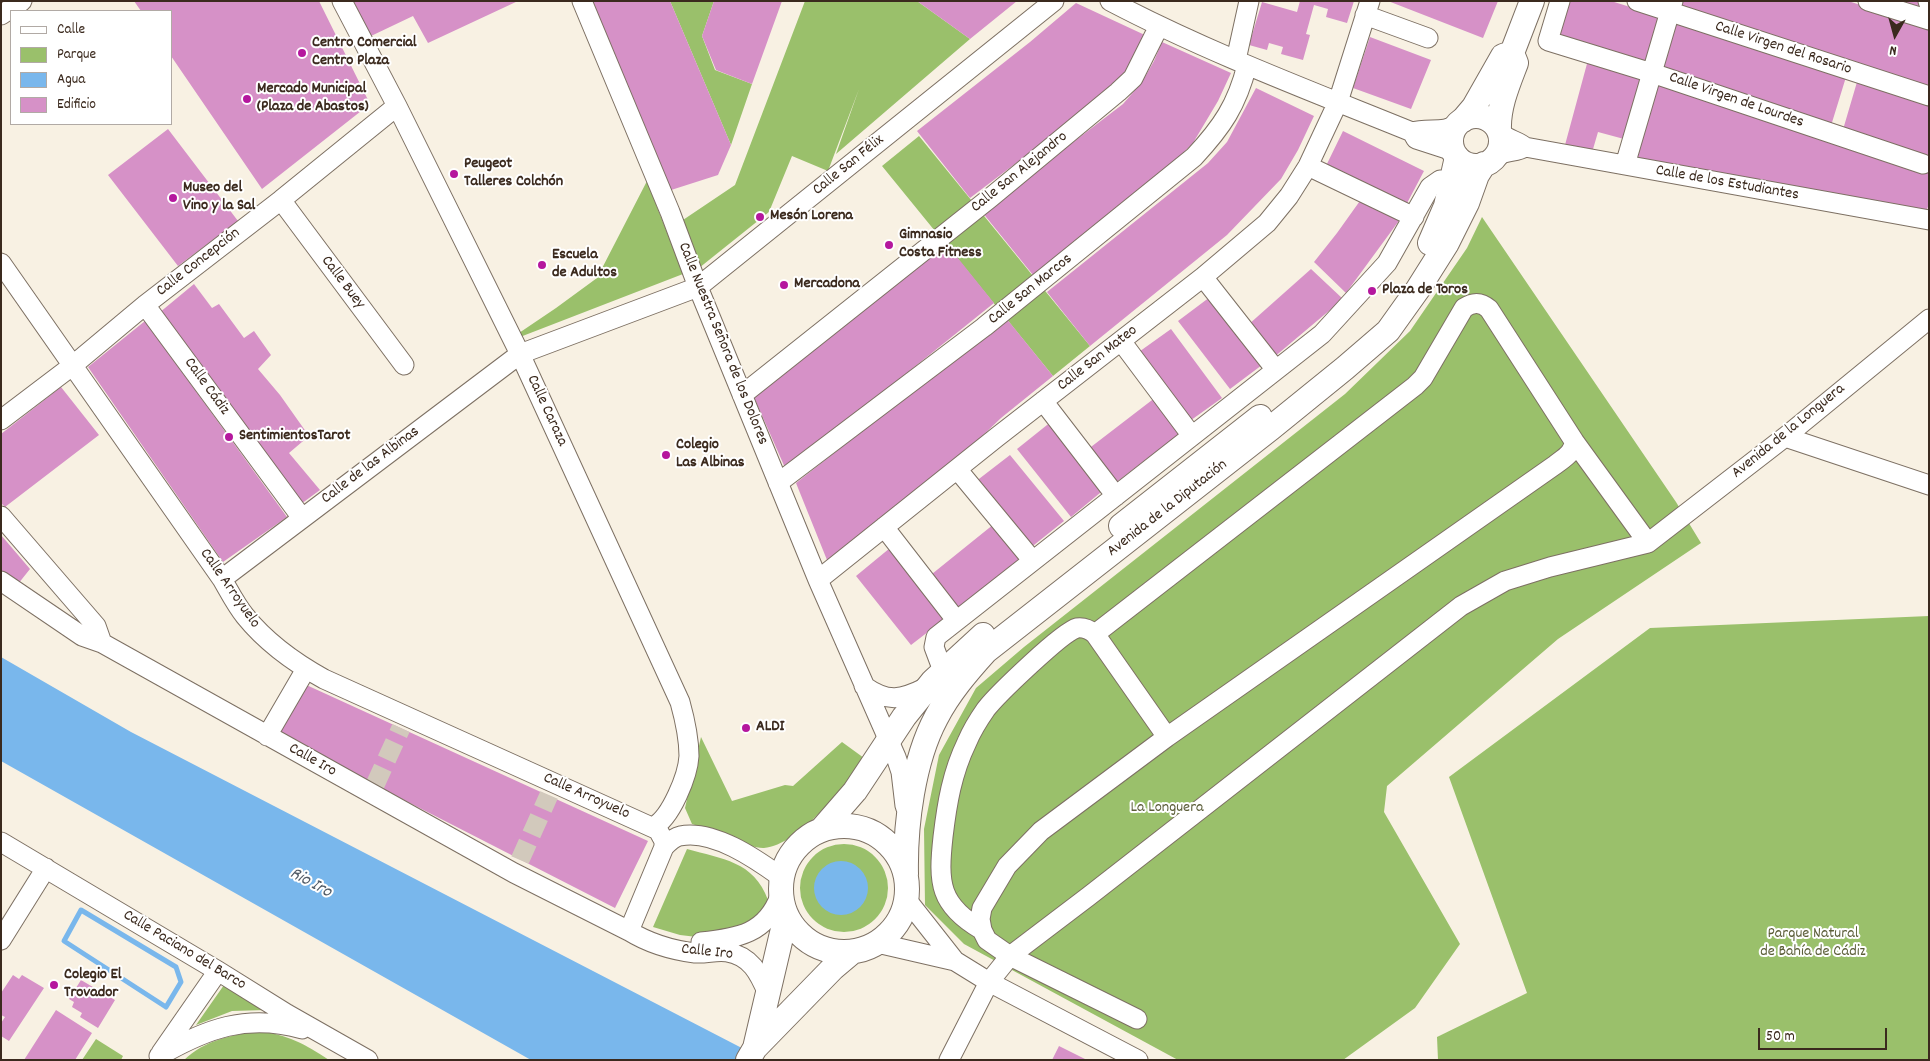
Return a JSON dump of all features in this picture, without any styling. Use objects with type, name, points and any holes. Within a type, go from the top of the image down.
[{"type":"main road","points":[[1512,53],[1503,56],[1474,107],[1460,122],[1452,137],[1455,154],[1466,164],[1472,165],[1490,161],[1501,144],[1498,118],[1516,62],[1512,53],[1532,1]]},
{"type":"main road","points":[[1460,122],[1469,117],[1483,117],[1490,120],[1499,131]]},
{"type":"main road","name":"Avenida de la Diputación","points":[[822,829],[855,791],[904,717],[935,679],[974,642],[1197,465],[1318,372],[1361,335],[1405,283],[1429,247],[1446,206],[1453,180],[1455,154]]},
{"type":"main road","name":"Avenida de la Diputación","points":[[906,874],[905,847],[916,779],[924,747],[935,720],[950,694],[969,670],[986,651],[1271,428],[1388,331],[1448,243],[1467,203],[1477,175],[1490,161]]},
{"type":"main road","points":[[849,825],[874,833],[894,850],[906,874],[907,900],[903,913],[888,935],[877,943],[852,952],[832,968],[751,1054],[768,994],[783,897],[785,864],[800,843],[822,829],[849,825]]},
{"type":"main road","points":[[783,897],[793,928],[802,937],[826,950],[852,952]]},
{"type":"street","points":[[1,15],[22,1]]},
{"type":"street","name":"Calle Caraza","points":[[342,1],[397,106],[520,354],[680,702],[688,729],[689,758],[677,797],[662,821],[653,827]]},
{"type":"street","name":"Calle Nuestra Señora de los Dolores","points":[[582,1],[670,212],[698,287],[818,580],[889,741],[901,772],[908,828]]},
{"type":"street","name":"Calle San Félix","points":[[520,354],[698,287],[1054,1]]},
{"type":"street","points":[[1110,1],[1159,26],[1412,132],[1416,138],[1455,154]]},
{"type":"street","name":"Calle San Marcos","points":[[778,483],[984,327],[1194,157],[1218,131],[1242,87],[1242,62],[1248,1]]},
{"type":"street","name":"Calle Virgen de Lourdes","points":[[1560,1],[1548,41],[1652,73],[1923,164]]},
{"type":"street","name":"Calle Virgen del Rosario","points":[[1637,1],[1671,7],[1929,96]]},
{"type":"street","points":[[1868,1],[1929,20]]},
{"type":"street","points":[[1625,165],[1671,7]]},
{"type":"street","points":[[1368,8],[1428,38]]},
{"type":"street","name":"Calle San Mateo","points":[[818,580],[1043,401],[1203,277],[1267,223],[1289,196],[1308,166],[1338,102],[1368,8]]},
{"type":"street","name":"Calle San Alejandro","points":[[742,395],[982,205],[1118,92],[1133,78],[1159,26]]},
{"type":"street","name":"Calle Concepción","points":[[1,420],[72,366],[145,305],[281,200],[397,106]]},
{"type":"street","points":[[1412,132],[1418,130],[1445,130],[1460,122]]},
{"type":"street","name":"Calle de los Estudiantes","points":[[1499,131],[1505,138],[1520,142],[1524,147],[1929,220]]},
{"type":"street","name":"Calle de los Estudiantes","points":[[1490,161],[1506,151],[1520,150],[1524,147]]},
{"type":"street","points":[[1308,166],[1414,217]]},
{"type":"street","points":[[864,686],[875,694],[893,698],[908,696],[935,679],[936,652],[934,642],[936,637],[1322,334],[1387,263],[1430,187],[1440,180],[1453,180]]},
{"type":"street","name":"Calle Buey","points":[[281,200],[404,365]]},
{"type":"street","name":"Calle Arroyuelo","points":[[1,263],[222,579],[249,621],[265,638],[306,669],[404,722],[551,789],[653,827]]},
{"type":"street","points":[[1203,277],[1276,370]]},
{"type":"street","points":[[949,1060],[989,982],[1010,956],[1461,606],[1505,581],[1550,567],[1648,543],[1574,441],[1488,309],[1479,304],[1469,305],[1464,308],[1422,378],[1415,386],[1095,634]]},
{"type":"street","name":"Calle Cádiz","points":[[145,305],[302,518]]},
{"type":"street","name":"Avenida de la Longuera","points":[[1648,543],[1785,436],[1929,319]]},
{"type":"street","points":[[1121,341],[1192,436]]},
{"type":"street","name":"Calle de las Albinas","points":[[222,579],[520,354]]},
{"type":"street","points":[[1043,401],[1116,496]]},
{"type":"street","points":[[1785,436],[1929,485]]},
{"type":"street","points":[[1137,1020],[1010,956],[987,940],[982,930],[980,919],[982,908],[1007,866],[1041,830],[1166,737],[1555,465],[1570,454],[1573,450],[1574,441]]},
{"type":"street","points":[[957,469],[1033,561]]},
{"type":"street","points":[[1,516],[96,626],[102,643]]},
{"type":"street","points":[[884,527],[956,620]]},
{"type":"street","name":"Calle Iro","points":[[1,580],[82,636],[102,643],[267,736],[517,866],[644,940],[664,948],[698,953],[726,952],[742,957],[758,971],[768,994]]},
{"type":"street","points":[[46,610],[55,612],[63,607],[67,599],[65,590]]},
{"type":"street","points":[[982,930],[970,924],[952,908],[945,894],[941,879],[940,863],[946,812],[954,772],[972,732],[984,712],[1022,672],[1072,630],[1084,628],[1095,634],[1166,737]]},
{"type":"street","points":[[267,736],[306,669]]},
{"type":"street","points":[[677,797],[679,820],[696,835]]},
{"type":"street","points":[[653,827],[662,835],[664,847]]},
{"type":"street","points":[[629,931],[664,847],[678,836],[696,835],[727,844],[758,860],[783,897]]},
{"type":"street","name":"Calle Paciano del Barco","points":[[1,842],[218,971],[286,1014],[368,1060]]},
{"type":"street","points":[[1,940],[46,868]]},
{"type":"street","name":"Calle Iro","points":[[629,931],[700,942],[741,936],[761,926],[772,914],[783,897]]},
{"type":"street","points":[[907,900],[955,961]]},
{"type":"street","points":[[877,943],[955,961],[989,982],[1138,1060]]},
{"type":"street","points":[[157,1058],[218,971]]},
{"type":"street","points":[[157,1058],[185,1041],[239,1023],[258,1022],[288,1025],[326,1037]]},
{"type":"green space","points":[[670,1],[714,1],[702,36],[715,70],[752,84],[731,145]]},
{"type":"green space","points":[[805,1],[917,1],[970,39],[836,154],[859,89],[828,171],[792,156],[769,212],[699,268],[680,222],[735,185]]},
{"type":"green space","points":[[919,136],[1090,346],[1053,376],[882,166]]},
{"type":"green space","points":[[647,181],[683,274],[520,337],[519,333],[597,278]]},
{"type":"green space","name":"La Longuera","points":[[1482,217],[1676,502],[1701,543],[1558,639],[1387,786],[1384,812],[1460,944],[1415,1008],[1343,1060],[1178,1060],[964,944],[925,905],[924,829],[939,755],[976,688],[1024,647],[1345,394],[1410,331],[1467,248]]},
{"type":"green space","name":"Parque Natural de Bahía de Cádiz","points":[[1929,616],[1929,1060],[1438,1060],[1437,1037],[1527,993],[1449,777],[1650,628]]},
{"type":"green space","points":[[701,737],[732,801],[785,785],[793,786],[842,742],[864,758],[833,798],[806,826],[792,837],[764,848],[739,842],[692,824],[685,808]]},
{"type":"green space","points":[[844,844],[861,848],[875,857],[884,871],[888,888],[884,905],[875,919],[861,928],[844,932],[827,928],[813,919],[804,905],[800,888],[804,871],[813,857],[827,848]]},
{"type":"green space","points":[[687,849],[724,859],[745,869],[754,877],[762,887],[768,900],[757,918],[739,931],[697,937],[680,935],[653,927]]},
{"type":"green space","points":[[224,985],[266,1010],[232,1011],[196,1025]]},
{"type":"green space","points":[[259,1031],[296,1041],[329,1060],[184,1060],[210,1043],[239,1034]]},
{"type":"green space","points":[[96,1039],[123,1056],[121,1060],[82,1060]]},
{"type":"water","name":"Rio Iro","points":[[1,657],[131,732],[765,1060],[531,1060],[1,761]]},
{"type":"water","points":[[841,861],[851,863],[860,869],[866,878],[868,888],[866,898],[860,907],[851,913],[841,915],[831,913],[822,907],[816,898],[814,888],[816,878],[822,869],[831,863]]},
{"type":"building","points":[[134,1],[319,1],[370,104],[262,189],[172,57],[172,10],[140,10]]},
{"type":"building","points":[[353,1],[518,1],[428,43],[413,16],[371,36]]},
{"type":"building","points":[[589,1],[670,1],[731,145],[718,175],[668,191]]},
{"type":"building","points":[[714,1],[782,1],[752,84],[716,70],[702,36]]},
{"type":"building","points":[[917,1],[1017,1],[970,39]]},
{"type":"building","points":[[1300,1],[1354,1],[1347,23],[1326,17],[1328,9],[1314,5],[1306,34],[1310,35],[1303,60],[1281,54],[1283,47],[1269,43],[1267,50],[1249,45],[1262,2],[1297,12]]},
{"type":"building","points":[[1388,1],[1498,1],[1483,38]]},
{"type":"building","points":[[1569,1],[1611,1],[1662,17],[1648,65],[1558,38]]},
{"type":"building","points":[[1679,1],[1848,1],[1927,26],[1929,32],[1929,90],[1677,9]]},
{"type":"building","points":[[1888,1],[1920,1],[1926,14]]},
{"type":"building","points":[[1076,3],[1147,36],[1129,69],[1116,84],[1057,132],[970,198],[917,131],[1030,42]]},
{"type":"building","points":[[1672,19],[1846,77],[1830,129],[1656,71]]},
{"type":"building","points":[[1370,37],[1431,60],[1411,109],[1353,88]]},
{"type":"building","points":[[1162,42],[1231,73],[1218,101],[1193,143],[1178,158],[1033,275],[982,212],[1123,104],[1142,82]]},
{"type":"building","points":[[1588,60],[1643,78],[1624,139],[1598,132],[1591,156],[1565,145]]},
{"type":"building","points":[[1857,82],[1929,103],[1929,160],[1842,133]]},
{"type":"building","points":[[1654,83],[1929,163],[1929,203],[1926,213],[1631,161]]},
{"type":"building","points":[[1256,88],[1314,116],[1298,150],[1281,179],[1227,235],[1090,346],[1047,292],[1208,163],[1227,142]]},
{"type":"building","name":"Museo del Vino y la Sal","points":[[168,129],[238,221],[178,266],[108,175]]},
{"type":"building","points":[[1343,131],[1424,171],[1405,207],[1325,168]]},
{"type":"building","points":[[1362,198],[1401,218],[1346,293],[1314,262]]},
{"type":"building","points":[[945,242],[994,303],[786,470],[753,395]]},
{"type":"building","points":[[1311,269],[1343,299],[1273,358],[1248,325]]},
{"type":"building","points":[[194,284],[212,308],[219,304],[244,338],[254,331],[271,355],[258,369],[280,395],[309,436],[289,453],[320,490],[301,504],[159,313]]},
{"type":"building","points":[[1214,294],[1266,362],[1230,389],[1178,321]]},
{"type":"building","points":[[1006,318],[1053,376],[1001,418],[975,443],[827,560],[796,483]]},
{"type":"building","points":[[145,321],[287,517],[223,562],[88,367]]},
{"type":"building","points":[[1171,329],[1222,398],[1187,423],[1136,354]]},
{"type":"building","points":[[61,387],[99,435],[5,507],[1,503],[1,434]]},
{"type":"building","points":[[1156,397],[1183,431],[1114,484],[1087,450]]},
{"type":"building","points":[[1052,421],[1106,488],[1071,517],[1017,449]]},
{"type":"building","points":[[1010,455],[1064,521],[1029,549],[975,482]]},
{"type":"building","points":[[994,524],[1021,558],[954,611],[927,578]]},
{"type":"building","points":[[1,535],[30,569],[18,584],[1,573]]},
{"type":"building","points":[[890,548],[946,618],[911,645],[856,576]]},
{"type":"building","points":[[302,683],[648,841],[615,908],[273,733]]},
{"type":"building","points":[[13,975],[19,979],[22,975],[44,988],[9,1041],[1,1036],[1,1023],[5,1017],[1,1015],[1,993]]},
{"type":"building","points":[[81,980],[115,1000],[98,1028],[80,1017],[82,1013],[72,1007],[74,1002],[69,999]]},
{"type":"building","points":[[56,1010],[92,1033],[75,1060],[24,1060]]},
{"type":"building","points":[[1059,1046],[1087,1060],[1052,1060]]},
{"type":"waterway","points":[[81,910],[176,967],[181,982],[166,1007],[64,941],[81,910]]},
{"type":"tunnel","points":[[375,785],[401,728]]},
{"type":"tunnel","points":[[520,860],[549,795]]},
{"type":"place","name":"Centro Comercial Centro Plaza","points":[[302,53]]},
{"type":"place","name":"Mercado Municipal (Plaza de Abastos)","points":[[247,99]]},
{"type":"place","name":"Peugeot Talleres Colchón","points":[[454,174]]},
{"type":"place","name":"Museo del Vino y la Sal","points":[[173,198]]},
{"type":"place","name":"Mesón Lorena","points":[[760,217]]},
{"type":"place","name":"Gimnasio Costa Fitness","points":[[889,245]]},
{"type":"place","name":"Escuela de Adultos","points":[[542,265]]},
{"type":"place","name":"Mercadona","points":[[784,285]]},
{"type":"place","name":"Plaza de Toros","points":[[1372,291]]},
{"type":"place","name":"SentimientosTarot","points":[[229,437]]},
{"type":"place","name":"Colegio Las Albinas","points":[[666,455]]},
{"type":"place","name":"ALDI","points":[[746,728]]},
{"type":"place","name":"Colegio El Trovador","points":[[54,985]]}]
